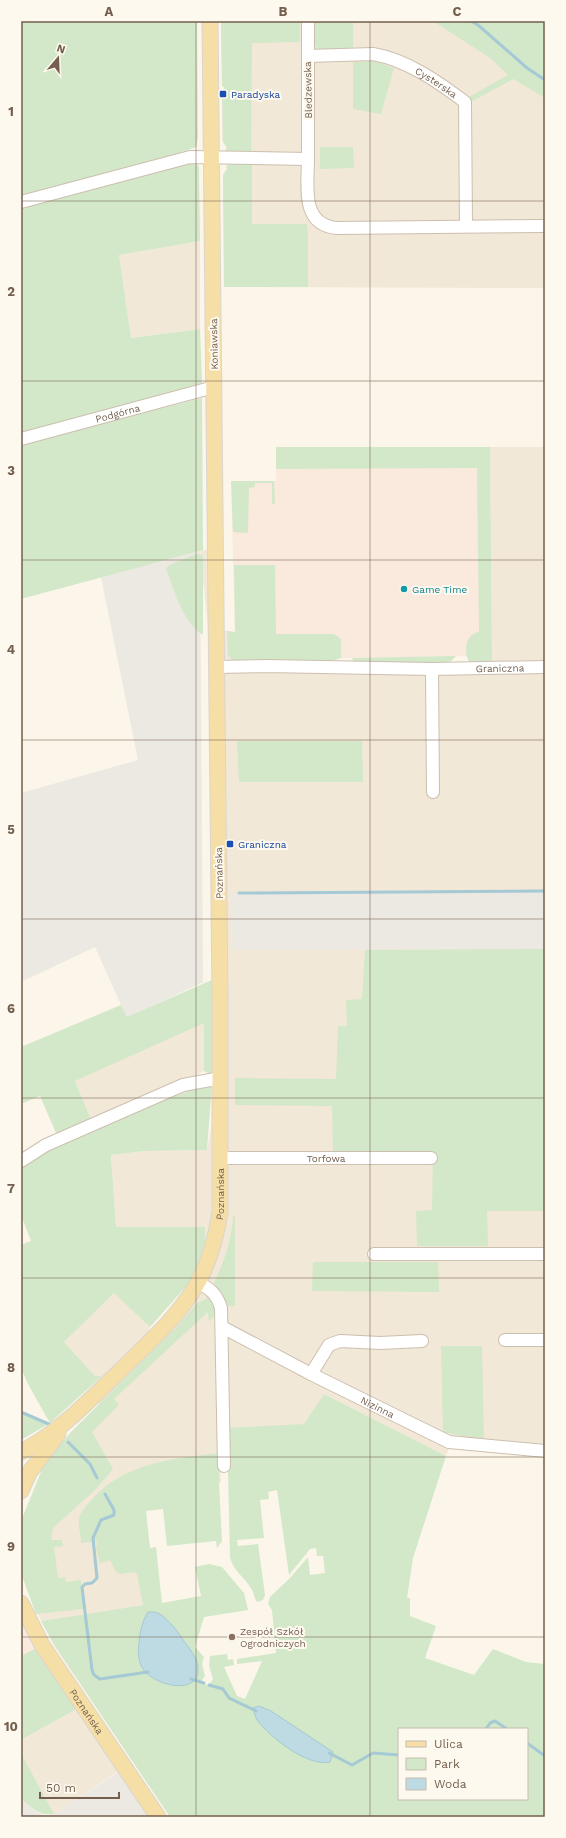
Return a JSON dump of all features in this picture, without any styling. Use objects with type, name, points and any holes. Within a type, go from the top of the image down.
[{"type":"main road","name":"Koniawska","points":[[210,21],[217,667]]},
{"type":"main road","name":"Poznańska","points":[[21,1490],[40,1457],[70,1419],[160,1330],[182,1306],[198,1282],[210,1256],[217,1229],[221,1200],[221,1078],[217,667]]},
{"type":"main road","name":"Poznańska","points":[[21,1452],[33,1446],[70,1419]]},
{"type":"main road","points":[[21,1479],[21,1490]]},
{"type":"main road","name":"Poznańska","points":[[21,1603],[42,1645],[158,1817]]},
{"type":"street","name":"Bledzewska","points":[[308,21],[308,159]]},
{"type":"street","name":"Cysterska","points":[[308,56],[373,54],[383,56],[412,68],[439,83],[465,102],[466,226]]},
{"type":"street","points":[[21,202],[190,157],[212,157],[218,159],[308,159],[310,209],[317,221],[326,226],[337,228],[545,226]]},
{"type":"street","name":"Podgórna","points":[[21,439],[214,387]]},
{"type":"street","name":"Graniczna","points":[[217,667],[266,666],[432,669],[545,667]]},
{"type":"street","points":[[432,669],[433,792]]},
{"type":"street","points":[[21,1161],[46,1145],[183,1085],[221,1078]]},
{"type":"street","name":"Torfowa","points":[[221,1158],[431,1158]]},
{"type":"street","points":[[374,1254],[545,1254]]},
{"type":"street","points":[[198,1282],[209,1288],[217,1296],[221,1308],[224,1466]]},
{"type":"street","name":"Nizinna","points":[[222,1327],[311,1374],[449,1442],[545,1451]]},
{"type":"street","points":[[311,1374],[329,1345],[340,1340],[380,1343],[422,1341]]},
{"type":"street","points":[[505,1340],[545,1340]]},
{"type":"shaded area","points":[[221,21],[462,21],[545,87],[545,288],[224,287],[223,175],[227,169],[226,166],[231,164],[231,154],[225,151],[227,148],[222,140],[222,93],[224,92],[224,87],[222,86]]},
{"type":"shaded area","points":[[200,241],[200,329],[131,338],[119,255]]},
{"type":"shaded area","points":[[276,447],[490,447],[492,656],[266,659],[235,632],[231,481],[276,481]]},
{"type":"shaded area","points":[[490,447],[545,447],[545,1457],[450,1445],[446,1456],[324,1394],[305,1424],[227,1429],[219,1452],[221,1483],[185,1486],[128,1515],[143,1605],[41,1621],[26,1587],[99,1404],[102,1376],[95,1376],[64,1342],[115,1292],[150,1327],[145,1345],[198,1282],[205,1250],[204,1227],[116,1227],[111,1155],[144,1151],[207,1150],[220,1079],[127,1109],[93,1124],[75,1081],[204,1022],[204,1071],[161,1094],[220,1074],[217,711],[200,551],[216,547],[216,629],[235,632],[266,666],[492,662]]},
{"type":"shaded area","points":[[200,551],[203,982],[127,1018],[95,947],[21,982],[21,793],[138,760],[101,577]]},
{"type":"shaded area","points":[[545,892],[545,949],[232,950],[232,894]]},
{"type":"shaded area","points":[[21,1603],[42,1645],[21,1656]]},
{"type":"shaded area","points":[[82,1706],[124,1767],[54,1814],[21,1753],[21,1740]]},
{"type":"shaded area","points":[[124,1768],[158,1817],[21,1817],[21,1797],[32,1809],[45,1816],[54,1814]]},
{"type":"green space","points":[[21,21],[197,21],[198,138],[196,147],[168,157],[21,196]]},
{"type":"green space","points":[[221,21],[300,21],[300,42],[252,43],[251,154],[225,151],[227,148],[223,142],[222,93],[224,92],[224,87],[222,86]]},
{"type":"green space","points":[[313,21],[353,21],[353,50],[319,51],[312,42]]},
{"type":"green space","points":[[433,21],[545,21],[545,98],[513,79],[469,103],[467,98],[508,75],[490,58]]},
{"type":"green space","points":[[374,61],[394,68],[381,114],[353,109],[353,62]]},
{"type":"green space","points":[[320,147],[353,147],[354,168],[320,169]]},
{"type":"green space","points":[[191,162],[196,163],[199,167],[200,241],[119,255],[131,338],[200,329],[202,383],[21,435],[21,207]]},
{"type":"green space","points":[[231,164],[252,164],[252,224],[307,224],[308,287],[224,287],[223,175],[227,169],[226,166]]},
{"type":"green space","points":[[202,398],[203,550],[21,599],[21,444]]},
{"type":"green space","points":[[276,447],[490,447],[492,662],[471,664],[468,660],[466,651],[466,646],[470,637],[479,632],[477,468],[276,469]]},
{"type":"green space","points":[[231,481],[274,481],[275,504],[272,504],[272,483],[255,483],[255,487],[249,488],[248,533],[233,532]]},
{"type":"green space","points":[[196,554],[203,555],[203,635],[184,614],[166,569],[169,565]]},
{"type":"green space","points":[[234,565],[275,565],[276,634],[334,634],[341,639],[341,658],[323,664],[233,661],[228,655],[227,631],[235,632]]},
{"type":"green space","points":[[456,656],[451,661],[438,664],[354,663],[352,658]]},
{"type":"green space","points":[[237,741],[362,741],[363,782],[239,782]]},
{"type":"green space","points":[[545,949],[545,1211],[487,1211],[488,1246],[417,1246],[416,1211],[432,1210],[433,1153],[333,1153],[332,1106],[235,1105],[235,1078],[336,1079],[338,1026],[347,1026],[346,1000],[362,999],[365,950]]},
{"type":"green space","points":[[214,979],[214,1076],[204,1071],[204,1023],[75,1081],[92,1122],[57,1135],[40,1096],[21,1104],[21,1047],[121,1005],[127,1017]]},
{"type":"green space","points":[[212,1082],[207,1150],[144,1151],[111,1155],[116,1227],[205,1227],[205,1250],[189,1283],[150,1327],[114,1293],[64,1342],[95,1376],[102,1376],[50,1423],[28,1384],[21,1368],[21,1245],[31,1241],[21,1215],[21,1164],[115,1119]]},
{"type":"green space","points":[[233,1216],[235,1216],[235,1306],[227,1306],[214,1283],[227,1251]]},
{"type":"green space","points":[[313,1262],[438,1262],[439,1292],[312,1291]]},
{"type":"green space","points":[[207,1296],[213,1300],[216,1313],[209,1322],[208,1312],[114,1399],[119,1405],[92,1432],[113,1469],[96,1489],[53,1528],[51,1540],[62,1540],[63,1546],[54,1547],[58,1578],[65,1577],[66,1582],[81,1580],[83,1609],[36,1614],[22,1576],[21,1521],[45,1462],[72,1431],[175,1329],[197,1303],[206,1299]]},
{"type":"green space","points":[[441,1346],[482,1346],[484,1440],[443,1432]]},
{"type":"green space","points":[[324,1394],[446,1456],[413,1558],[407,1598],[410,1598],[410,1616],[436,1626],[425,1658],[474,1675],[493,1649],[526,1662],[545,1664],[545,1817],[170,1817],[54,1645],[41,1621],[143,1605],[137,1574],[135,1572],[120,1574],[116,1572],[110,1560],[100,1563],[96,1548],[97,1541],[81,1543],[79,1525],[80,1516],[93,1498],[106,1486],[135,1470],[168,1460],[220,1453],[219,1483],[222,1541],[217,1548],[216,1541],[167,1546],[163,1509],[146,1511],[150,1548],[156,1547],[162,1603],[201,1596],[195,1567],[209,1564],[222,1567],[244,1593],[248,1610],[204,1617],[195,1647],[204,1657],[202,1664],[205,1676],[201,1681],[208,1686],[213,1679],[209,1666],[210,1656],[227,1654],[228,1660],[233,1659],[234,1665],[224,1667],[237,1696],[245,1699],[262,1661],[237,1664],[237,1659],[276,1653],[272,1610],[268,1604],[270,1597],[290,1578],[308,1557],[310,1575],[325,1573],[323,1556],[317,1556],[316,1548],[310,1549],[289,1575],[277,1490],[268,1492],[269,1499],[260,1500],[264,1538],[237,1540],[238,1546],[258,1544],[265,1595],[263,1600],[257,1602],[252,1590],[236,1570],[230,1557],[227,1428],[304,1424]]},
{"type":"green space","points":[[21,1412],[50,1423],[21,1440]]},
{"type":"green space","points":[[42,1645],[82,1706],[21,1740],[21,1656]]},
{"type":"green space","points":[[21,1753],[54,1814],[40,1813],[29,1806],[22,1799]]},
{"type":"water","points":[[148,1612],[159,1613],[167,1620],[193,1654],[197,1661],[198,1668],[196,1677],[191,1683],[183,1686],[163,1683],[153,1678],[141,1665],[138,1654],[139,1639],[143,1623]]},
{"type":"water","points":[[259,1706],[271,1711],[333,1752],[330,1762],[311,1760],[280,1742],[257,1720],[253,1708]]},
{"type":"waterway","points":[[471,21],[478,25],[527,68],[545,80]]},
{"type":"waterway","points":[[239,893],[545,891]]},
{"type":"waterway","points":[[21,1412],[51,1425]]},
{"type":"waterway","points":[[68,1442],[90,1464],[97,1478]]},
{"type":"waterway","points":[[105,1494],[114,1510],[114,1515],[101,1520],[93,1538],[97,1578],[92,1583],[85,1584],[82,1587],[92,1670],[94,1675],[100,1679],[148,1672]]},
{"type":"waterway","points":[[191,1679],[204,1683]]},
{"type":"waterway","points":[[209,1685],[223,1689],[229,1698],[256,1711]]},
{"type":"waterway","points":[[487,1728],[490,1723],[495,1721],[506,1728]]},
{"type":"waterway","points":[[528,1744],[545,1756]]},
{"type":"waterway","points":[[329,1753],[352,1765],[373,1753],[398,1755]]},
{"type":"place","name":"Paradyska","points":[[223,94]]},
{"type":"place","name":"Game Time","points":[[404,589]]},
{"type":"place","name":"Graniczna","points":[[230,844]]},
{"type":"place","name":"Zespół Szkół Ogrodniczych","points":[[232,1637]]}]
